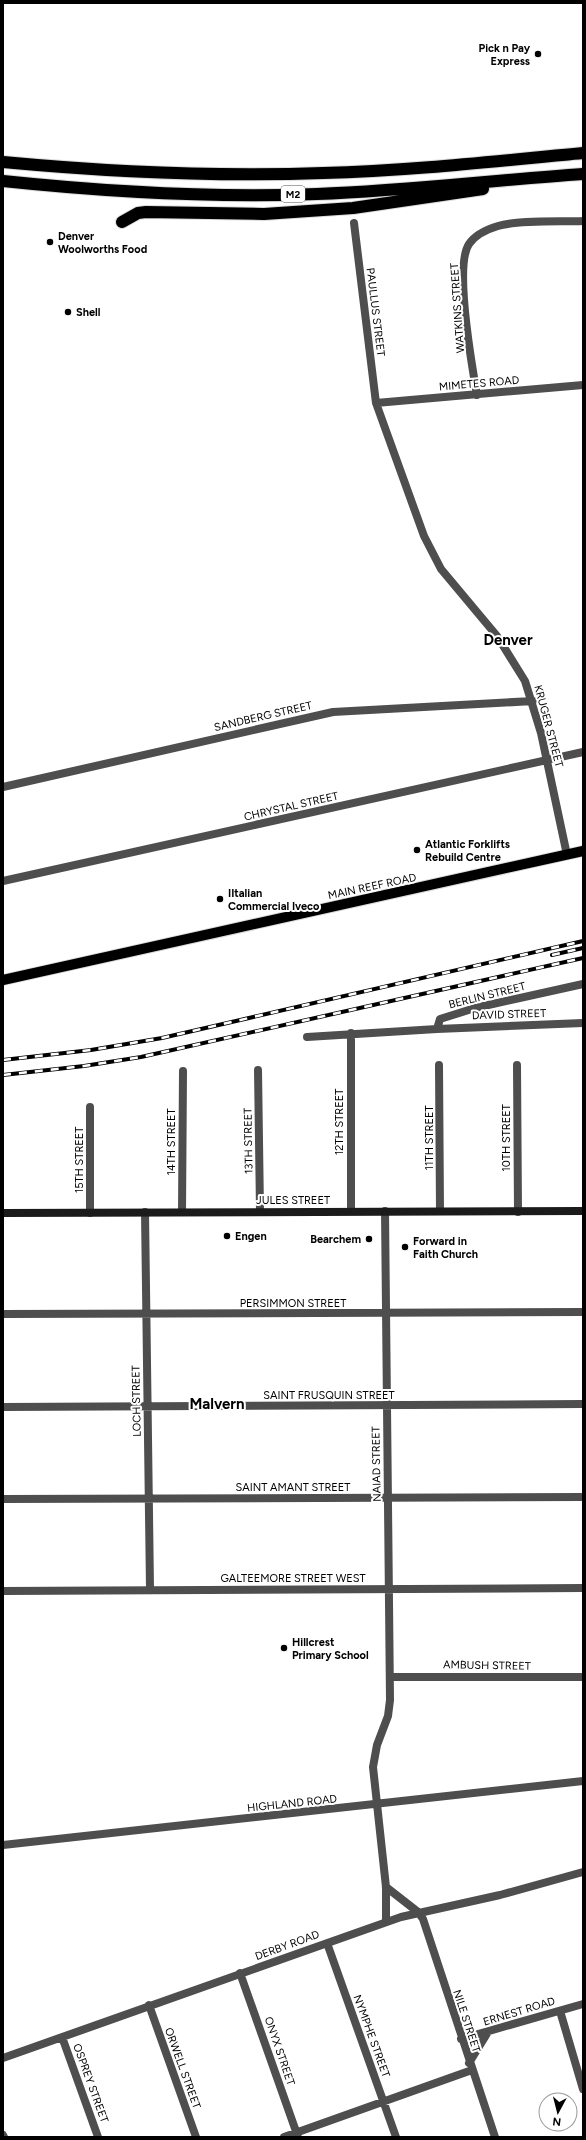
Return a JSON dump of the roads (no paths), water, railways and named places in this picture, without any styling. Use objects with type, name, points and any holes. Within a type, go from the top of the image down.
[{"type":"highway","name":"M2","points":[[3,162],[136,172],[266,175],[416,167],[583,153]]},
{"type":"highway","name":"M2","points":[[3,181],[106,190],[251,195],[318,194],[583,175]]},
{"type":"highway","points":[[122,222],[138,213],[146,212],[264,214],[353,208],[583,175]]},
{"type":"main road","name":"MAIN REEF ROAD","points":[[3,980],[583,851]]},
{"type":"main road","name":"JULES STREET","points":[[3,1213],[583,1211]]},
{"type":"street","name":"WATKINS STREET","points":[[477,395],[470,354],[463,268],[469,244],[485,231],[499,226],[583,221]]},
{"type":"street","name":"PAULLUS STREET","points":[[354,223],[376,403]]},
{"type":"street","name":"MIMETES ROAD","points":[[376,403],[583,386]]},
{"type":"street","name":"KRUGER STREET","points":[[376,403],[424,536],[434,556],[453,585],[497,636],[520,671],[533,701],[567,855]]},
{"type":"street","name":"SANDBERG STREET","points":[[3,787],[333,712],[533,701]]},
{"type":"street","name":"CHRYSTAL STREET","points":[[3,881],[583,752]]},
{"type":"street","name":"BERLIN STREET","points":[[437,1029],[440,1019],[449,1015],[583,984]]},
{"type":"street","name":"DAVID STREET","points":[[437,1029],[583,1023]]},
{"type":"street","points":[[307,1037],[351,1032],[437,1029]]},
{"type":"street","name":"12TH STREET","points":[[350,1211],[351,1032]]},
{"type":"street","name":"11TH STREET","points":[[439,1065],[440,1211]]},
{"type":"street","name":"10TH STREET","points":[[517,1065],[518,1212]]},
{"type":"street","name":"13TH STREET","points":[[258,1070],[260,1211]]},
{"type":"street","name":"14TH STREET","points":[[182,1071],[182,1212]]},
{"type":"street","name":"15TH STREET","points":[[90,1107],[90,1213]]},
{"type":"street","name":"NAIAD STREET","points":[[376,1805],[373,1762],[388,1716],[390,1677],[385,1211]]},
{"type":"street","name":"LOCH STREET","points":[[145,1212],[150,1590]]},
{"type":"street","name":"PERSIMMON STREET","points":[[3,1314],[387,1314],[583,1312]]},
{"type":"street","name":"SAINT FRUSQUIN STREET","points":[[3,1407],[583,1404]]},
{"type":"street","name":"SAINT AMANT STREET","points":[[3,1499],[583,1497]]},
{"type":"street","name":"GALTEEMORE STREET WEST","points":[[3,1591],[583,1588]]},
{"type":"street","name":"AMBUSH STREET","points":[[390,1677],[583,1677]]},
{"type":"street","name":"HIGHLAND ROAD","points":[[3,1845],[583,1781]]},
{"type":"street","points":[[376,1805],[386,1887],[386,1922]]},
{"type":"street","name":"DERBY ROAD","points":[[3,2058],[386,1922],[418,1912],[500,1895],[583,1872]]},
{"type":"street","points":[[386,1887],[418,1912]]},
{"type":"street","name":"NILE STREET","points":[[418,1912],[423,1919],[461,2039],[495,2137]]},
{"type":"street","name":"NYMPHE STREET","points":[[327,1943],[396,2137]]},
{"type":"street","name":"ONYX STREET","points":[[240,1973],[297,2135]]},
{"type":"street","name":"ERNEST ROAD","points":[[461,2039],[583,2004]]},
{"type":"street","name":"ORWELL STREET","points":[[149,2006],[196,2137]]},
{"type":"street","points":[[560,2010],[583,2089]]},
{"type":"street","points":[[284,2137],[297,2135],[470,2066],[488,2032]]},
{"type":"street","name":"OSPREY STREET","points":[[62,2037],[98,2137]]},
{"type":"railway","points":[[3,1060],[91,1050],[162,1038],[583,941]]},
{"type":"railway","points":[[552,955],[583,948]]},
{"type":"railway","points":[[3,1075],[84,1066],[141,1057],[583,958]]},
{"type":"place","name":"Pick n Pay Express","points":[[538,54]]},
{"type":"place","name":"Denver Woolworths Food","points":[[50,242]]},
{"type":"place","name":"Shell","points":[[68,312]]},
{"type":"place","name":"Atlantic Forklifts Rebuild Centre","points":[[417,850]]},
{"type":"place","name":"IItalian Commercial Iveco","points":[[220,899]]},
{"type":"place","name":"Engen","points":[[227,1236]]},
{"type":"place","name":"Bearchem","points":[[369,1239]]},
{"type":"place","name":"Forward in Faith Church","points":[[405,1247]]},
{"type":"place","name":"Hillcrest Primary School","points":[[284,1648]]},
{"type":"district","name":"Denver","points":[[508,640]]},
{"type":"district","name":"Malvern","points":[[217,1404]]}]
